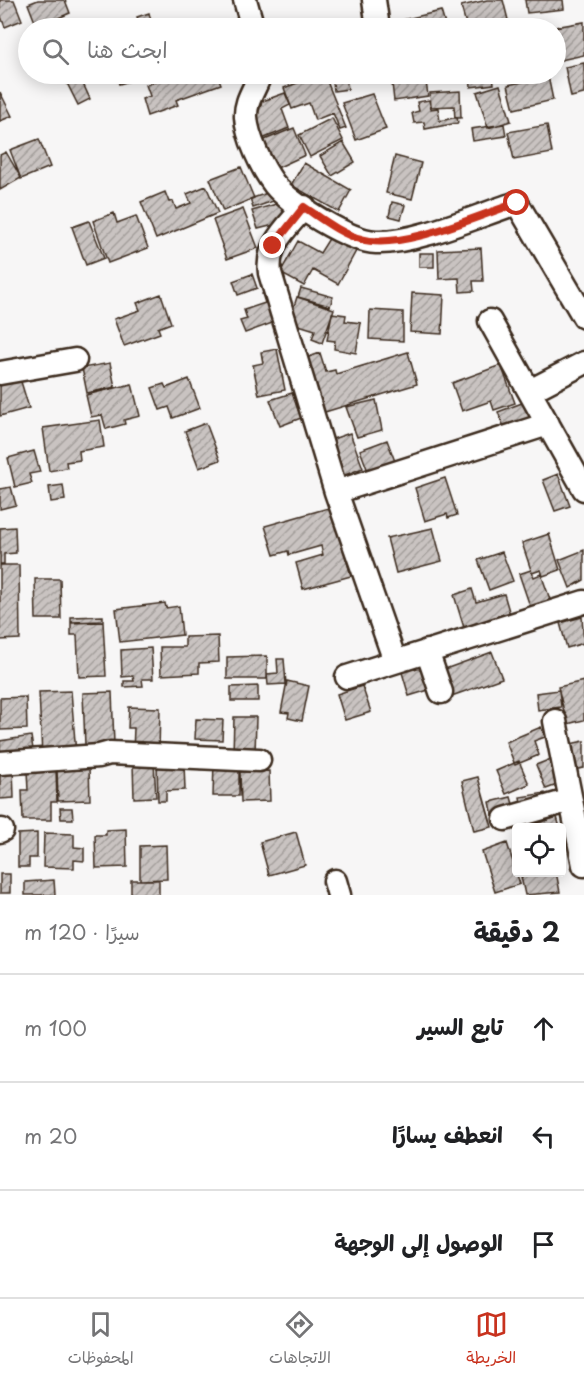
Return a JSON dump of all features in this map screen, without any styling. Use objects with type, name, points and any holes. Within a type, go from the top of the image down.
[{"type":"street","points":[[245,0],[250,18]]},
{"type":"street","points":[[374,0],[377,18]]},
{"type":"street","points":[[256,84],[247,106],[247,125],[274,183],[288,197],[338,229],[360,239],[377,242],[426,234],[517,203],[584,316]]},
{"type":"street","points":[[304,207],[273,246],[269,264],[336,492],[395,661]]},
{"type":"street","points":[[490,321],[584,489]]},
{"type":"street","points":[[0,373],[75,360]]},
{"type":"street","points":[[530,391],[584,363]]},
{"type":"street","points":[[336,492],[548,424]]},
{"type":"street","points":[[347,676],[584,602]]},
{"type":"street","points":[[427,651],[441,692]]},
{"type":"street","points":[[555,721],[584,866]]},
{"type":"street","points":[[0,763],[99,756],[110,753],[259,760]]},
{"type":"street","points":[[506,819],[571,800]]},
{"type":"building","points":[[0,0],[14,0],[21,18],[5,27],[0,14]]},
{"type":"building","points":[[38,0],[65,0],[70,13],[58,18],[33,18],[28,4]]},
{"type":"building","points":[[487,0],[503,0],[508,18],[464,18],[461,6]]},
{"type":"building","points":[[525,0],[563,0],[564,9],[527,13]]},
{"type":"building","points":[[441,11],[443,18],[411,18]]},
{"type":"building","points":[[149,13],[150,18],[137,18]]},
{"type":"building","points":[[584,22],[584,55],[566,59],[566,25]]},
{"type":"building","points":[[584,63],[584,94],[571,97],[566,67]]},
{"type":"building","points":[[68,84],[83,84],[90,99],[78,105]]},
{"type":"building","points":[[221,84],[176,100],[178,105],[147,116],[142,99],[150,96],[146,85]]},
{"type":"building","points":[[295,84],[328,84],[346,128],[340,130],[333,113],[315,120],[309,103],[292,109],[284,88]]},
{"type":"building","points":[[333,84],[347,84],[348,89],[334,91]]},
{"type":"building","points":[[392,84],[426,84],[428,96],[394,101]]},
{"type":"building","points":[[471,84],[494,84],[471,87]]},
{"type":"building","points":[[550,84],[553,100],[514,109],[508,85]]},
{"type":"building","points":[[500,85],[511,121],[488,128],[477,92]]},
{"type":"building","points":[[460,91],[461,118],[455,118],[454,106],[431,107],[430,93]]},
{"type":"building","points":[[0,92],[12,116],[0,121]]},
{"type":"building","points":[[285,93],[290,105],[282,109],[289,128],[262,139],[249,106]]},
{"type":"building","points":[[372,94],[386,129],[356,140],[342,103]]},
{"type":"building","points":[[429,100],[431,109],[438,108],[440,121],[457,117],[458,123],[425,129],[424,122],[414,123],[412,113],[419,111],[417,102]]},
{"type":"building","points":[[332,118],[343,140],[310,157],[299,135]]},
{"type":"building","points":[[504,124],[506,136],[473,141],[471,129]]},
{"type":"building","points":[[547,125],[552,153],[514,160],[508,132]]},
{"type":"building","points":[[294,128],[305,155],[277,168],[262,141]]},
{"type":"building","points":[[39,139],[50,167],[21,179],[10,150]]},
{"type":"building","points":[[343,142],[355,162],[332,176],[320,156]]},
{"type":"building","points":[[6,152],[21,178],[0,190],[0,155]]},
{"type":"building","points":[[395,156],[421,163],[412,199],[386,193]]},
{"type":"building","points":[[304,163],[351,190],[339,212],[291,185]]},
{"type":"building","points":[[241,167],[254,198],[223,211],[210,179]]},
{"type":"building","points":[[206,186],[218,213],[156,239],[141,202],[165,192],[169,202],[173,201],[176,209],[191,203],[187,194]]},
{"type":"building","points":[[273,191],[276,200],[253,208],[250,199]]},
{"type":"building","points":[[392,202],[405,205],[401,219],[389,216]]},
{"type":"building","points":[[280,203],[286,222],[258,229],[252,211]]},
{"type":"building","points":[[243,209],[258,248],[227,259],[213,220]]},
{"type":"building","points":[[114,213],[117,223],[136,216],[148,248],[108,263],[93,221]]},
{"type":"building","points":[[89,221],[104,258],[86,265],[72,227]]},
{"type":"building","points":[[330,237],[356,251],[338,284],[313,270],[304,286],[280,273],[298,241],[320,253]]},
{"type":"building","points":[[481,248],[483,281],[473,281],[474,291],[460,292],[459,278],[439,279],[438,250]]},
{"type":"building","points":[[419,253],[434,253],[434,267],[419,267]]},
{"type":"building","points":[[252,274],[257,288],[238,295],[233,281]]},
{"type":"building","points":[[301,288],[333,297],[330,306],[298,297]]},
{"type":"building","points":[[271,291],[275,322],[245,333],[240,321],[247,319],[244,310],[265,303],[262,294]]},
{"type":"building","points":[[412,293],[444,295],[442,334],[410,332]]},
{"type":"building","points":[[161,294],[171,323],[158,328],[160,333],[124,346],[114,319],[140,310],[137,303]]},
{"type":"building","points":[[297,297],[334,309],[322,343],[312,339],[315,330],[289,322]]},
{"type":"building","points":[[370,310],[403,312],[403,341],[369,339]]},
{"type":"building","points":[[332,313],[346,315],[345,321],[361,323],[356,353],[334,349],[335,341],[327,340]]},
{"type":"building","points":[[277,349],[285,390],[259,395],[253,365],[263,363],[261,352]]},
{"type":"building","points":[[408,352],[417,384],[315,415],[306,358],[320,353],[326,372],[335,370],[336,374]]},
{"type":"building","points":[[110,363],[115,387],[87,393],[82,368]]},
{"type":"building","points":[[501,365],[515,403],[494,410],[491,401],[462,411],[452,383]]},
{"type":"building","points":[[19,375],[29,408],[0,416],[0,381]]},
{"type":"building","points":[[189,379],[200,408],[173,418],[169,407],[160,410],[152,388],[164,384],[166,388]]},
{"type":"building","points":[[132,384],[140,416],[124,420],[125,424],[106,429],[102,415],[91,417],[86,395]]},
{"type":"building","points":[[292,393],[301,418],[280,426],[270,400]]},
{"type":"building","points":[[376,400],[382,430],[357,437],[346,407]]},
{"type":"building","points":[[522,403],[532,421],[505,430],[498,412]]},
{"type":"building","points":[[100,420],[104,447],[79,451],[80,460],[66,462],[67,468],[49,471],[43,428]]},
{"type":"building","points":[[206,423],[220,460],[199,468],[185,431]]},
{"type":"building","points":[[350,433],[363,468],[337,478],[324,442]]},
{"type":"building","points":[[387,440],[396,464],[369,474],[360,450]]},
{"type":"building","points":[[34,451],[40,472],[29,474],[32,483],[15,487],[8,458]]},
{"type":"building","points":[[558,474],[570,506],[555,511],[543,480]]},
{"type":"building","points":[[445,478],[457,515],[448,518],[447,514],[425,521],[415,488]]},
{"type":"building","points":[[63,485],[65,500],[51,502],[49,487]]},
{"type":"building","points":[[11,487],[16,505],[0,509],[0,489]]},
{"type":"building","points":[[332,507],[351,576],[303,589],[296,563],[323,555],[321,546],[289,555],[288,551],[274,555],[265,526]]},
{"type":"building","points":[[15,527],[16,553],[4,554],[4,564],[0,564],[0,528]]},
{"type":"building","points":[[433,528],[442,561],[396,573],[387,538]]},
{"type":"building","points":[[549,534],[560,570],[543,576],[541,570],[532,573],[522,543]]},
{"type":"building","points":[[584,550],[584,580],[570,588],[559,560]]},
{"type":"building","points":[[502,552],[513,581],[489,590],[478,560]]},
{"type":"building","points":[[0,565],[19,565],[20,639],[0,640]]},
{"type":"building","points":[[531,570],[534,577],[541,574],[551,602],[531,609],[519,574]]},
{"type":"building","points":[[35,579],[60,579],[61,619],[36,619]]},
{"type":"building","points":[[472,589],[476,602],[504,594],[511,618],[465,631],[454,595]]},
{"type":"building","points":[[165,603],[166,608],[179,606],[182,635],[120,642],[116,609]]},
{"type":"building","points":[[103,616],[103,621],[71,622],[71,617]]},
{"type":"building","points":[[582,617],[584,643],[567,648],[560,623]]},
{"type":"building","points":[[103,622],[106,676],[79,677],[77,635],[71,635],[71,623]]},
{"type":"building","points":[[218,636],[219,662],[199,663],[199,673],[161,675],[160,647],[185,647],[185,637]]},
{"type":"building","points":[[151,648],[153,679],[142,679],[143,686],[124,687],[124,681],[134,681],[133,676],[122,677],[121,650]]},
{"type":"building","points":[[492,652],[502,678],[446,698],[437,672]]},
{"type":"building","points":[[267,656],[267,679],[227,679],[227,657]]},
{"type":"building","points":[[277,659],[284,659],[286,684],[268,685],[267,674],[278,673]]},
{"type":"building","points":[[424,662],[432,689],[409,696],[401,669]]},
{"type":"building","points":[[287,681],[309,686],[302,721],[288,718],[289,713],[281,712]]},
{"type":"building","points":[[584,681],[584,720],[567,724],[558,687]]},
{"type":"building","points":[[258,686],[258,701],[231,701],[231,687]]},
{"type":"building","points":[[362,686],[371,712],[345,720],[337,694]]},
{"type":"building","points":[[559,690],[561,707],[538,710],[536,693]]},
{"type":"building","points":[[71,691],[76,754],[42,756],[39,692]]},
{"type":"building","points":[[112,692],[114,744],[85,745],[83,693]]},
{"type":"building","points":[[26,697],[27,729],[0,730],[0,698]]},
{"type":"building","points":[[129,707],[160,708],[159,752],[133,751],[134,728],[128,728]]},
{"type":"building","points":[[234,717],[256,717],[255,755],[233,755]]},
{"type":"building","points":[[196,719],[223,720],[222,740],[195,739]]},
{"type":"building","points":[[541,727],[545,737],[534,741],[539,755],[515,765],[506,742]]},
{"type":"building","points":[[31,736],[34,756],[0,758],[0,741]]},
{"type":"building","points":[[584,741],[584,768],[566,771],[561,746]]},
{"type":"building","points":[[556,757],[565,782],[546,789],[536,765]]},
{"type":"building","points":[[519,761],[529,784],[506,794],[496,771]]},
{"type":"building","points":[[214,762],[265,762],[265,771],[239,770],[239,796],[213,796]]},
{"type":"building","points":[[154,763],[156,797],[134,798],[133,764]]},
{"type":"building","points":[[184,764],[185,790],[166,791],[166,801],[158,801],[157,765]]},
{"type":"building","points":[[89,767],[90,800],[58,801],[57,768]]},
{"type":"building","points":[[13,768],[14,798],[0,799],[0,769]]},
{"type":"building","points":[[56,770],[57,802],[51,802],[51,820],[23,820],[22,790],[28,790],[27,771]]},
{"type":"building","points":[[269,771],[270,801],[241,802],[240,772]]},
{"type":"building","points":[[478,777],[492,827],[474,831],[462,781]]},
{"type":"building","points":[[545,793],[546,805],[522,808],[520,797]]},
{"type":"building","points":[[511,797],[515,811],[493,816],[490,802]]},
{"type":"building","points":[[60,808],[72,808],[73,819],[61,819]]},
{"type":"building","points":[[557,817],[559,823],[538,823]]},
{"type":"building","points":[[126,829],[127,867],[96,868],[95,835],[106,835],[106,830]]},
{"type":"building","points":[[296,832],[305,865],[269,875],[260,842]]},
{"type":"building","points":[[37,833],[37,858],[29,858],[29,867],[18,867],[18,834]]},
{"type":"building","points":[[44,833],[74,834],[74,847],[84,848],[84,861],[74,860],[74,868],[43,867]]},
{"type":"building","points":[[507,843],[512,859],[512,877],[518,877],[520,884],[495,892],[482,852]]},
{"type":"building","points":[[166,845],[167,879],[140,880],[140,846]]},
{"type":"building","points":[[0,874],[10,874],[10,893],[0,893]]},
{"type":"building","points":[[521,877],[557,877],[560,892],[525,895]]},
{"type":"building","points":[[54,880],[55,895],[25,895],[25,882]]},
{"type":"building","points":[[131,880],[159,880],[159,895],[131,895]]},
{"type":"route","points":[[273,246],[304,207],[338,229],[360,239],[377,242],[426,234],[517,203]]}]
